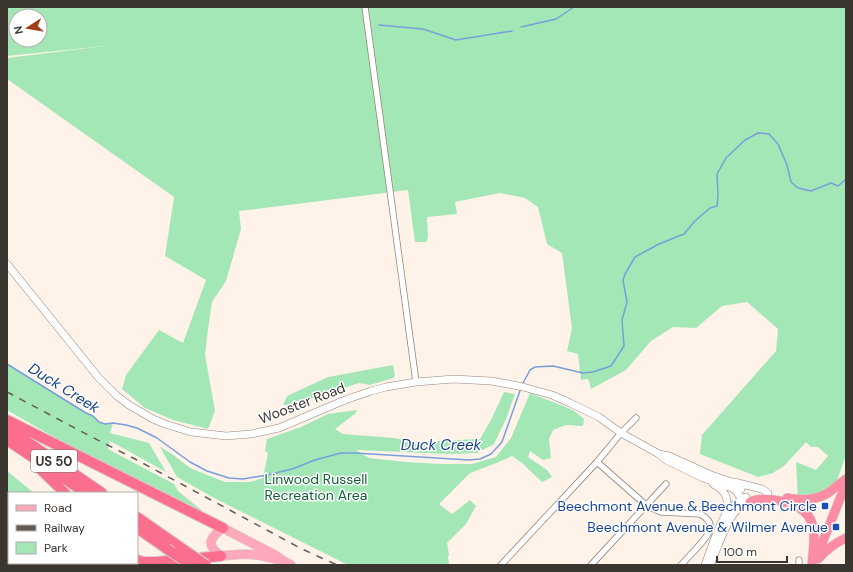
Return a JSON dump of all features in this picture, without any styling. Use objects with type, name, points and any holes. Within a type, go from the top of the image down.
[{"type":"highway","points":[[7,420],[223,528]]},
{"type":"highway","name":"US 50","points":[[7,428],[101,492]]},
{"type":"highway","points":[[7,441],[42,470],[64,492]]},
{"type":"highway","name":"US 50","points":[[7,441],[84,492]]},
{"type":"highway","points":[[746,500],[757,494],[768,493],[791,498],[809,499],[828,493],[846,479]]},
{"type":"highway","points":[[813,565],[846,484]]},
{"type":"highway","points":[[746,500],[771,499],[794,504],[802,509],[808,515],[813,526],[813,565]]},
{"type":"highway","points":[[138,518],[206,565]]},
{"type":"highway","points":[[138,529],[191,565]]},
{"type":"highway","points":[[813,565],[824,552],[846,538]]},
{"type":"highway","points":[[138,560],[156,562],[221,556]]},
{"type":"main road","points":[[282,560],[274,560],[259,555],[246,554],[221,556],[213,549],[211,541],[216,532],[223,528],[275,555],[291,565]]},
{"type":"street","points":[[365,7],[416,382]]},
{"type":"street","name":"Wooster Road","points":[[7,264],[107,387],[141,412],[178,428],[204,434],[226,436],[247,435],[266,432],[386,387],[434,380],[461,379],[491,381],[552,395],[598,417],[621,433],[659,454],[666,460],[703,478],[732,488],[746,500]]},
{"type":"street","points":[[502,565],[636,418]]},
{"type":"street","name":"Wooster Road","points":[[659,454],[669,456],[711,475],[732,482],[738,486],[746,500]]},
{"type":"street","points":[[597,462],[647,506],[661,512],[700,514],[705,517],[710,524],[710,530],[707,537],[681,565]]},
{"type":"street","points":[[703,478],[723,491],[727,503],[724,517],[705,565]]},
{"type":"street","points":[[732,482],[738,482],[762,489],[768,493]]},
{"type":"street","points":[[592,565],[666,484]]},
{"type":"street","points":[[724,517],[731,508],[746,500]]},
{"type":"street","points":[[710,565],[730,520],[746,500]]},
{"type":"street","points":[[506,560],[512,565]]},
{"type":"green space","points":[[7,7],[846,7],[846,455],[835,486],[828,493],[798,499],[796,462],[816,470],[828,456],[818,447],[811,447],[806,442],[785,465],[773,473],[758,477],[700,454],[702,435],[776,351],[778,329],[747,302],[722,306],[696,328],[673,327],[651,341],[626,370],[591,389],[587,379],[581,380],[578,354],[567,351],[572,328],[562,253],[547,244],[538,207],[525,198],[500,193],[455,202],[457,214],[427,217],[428,237],[426,242],[415,242],[408,190],[239,211],[241,229],[226,281],[212,302],[208,329],[205,355],[215,411],[208,429],[173,420],[145,408],[122,389],[126,375],[159,330],[183,343],[206,280],[165,256],[174,197],[7,79],[7,58],[105,46],[7,56]]},
{"type":"green space","points":[[7,364],[93,416],[99,422],[105,424],[113,423],[110,433],[149,443],[166,472],[110,441],[108,449],[174,484],[178,491],[205,513],[73,448],[7,410]]},
{"type":"green space","points":[[393,365],[395,376],[393,378],[370,385],[359,383],[292,405],[283,405],[287,396],[328,377]]},
{"type":"green space","name":"Linwood Russell Recreation Area","points":[[504,392],[515,394],[506,419],[494,444],[477,453],[448,454],[356,450],[369,458],[442,464],[472,464],[496,457],[511,438],[530,393],[573,410],[584,419],[583,426],[566,425],[553,430],[549,439],[551,458],[543,460],[530,451],[528,457],[547,470],[552,477],[542,482],[522,463],[512,456],[470,473],[439,504],[452,514],[470,500],[476,506],[466,524],[447,543],[449,565],[348,565],[214,498],[177,477],[160,447],[190,468],[225,482],[250,482],[263,478],[268,453],[265,451],[267,439],[301,427],[328,414],[357,410],[356,413],[335,429],[343,434],[394,438],[415,442],[480,439]]},
{"type":"green space","points":[[7,471],[33,492],[8,492],[7,504]]},
{"type":"waterway","points":[[521,27],[556,19],[574,7]]},
{"type":"waterway","points":[[379,25],[423,29],[456,40],[512,31]]},
{"type":"waterway","name":"Duck Creek","points":[[522,385],[530,370],[535,367],[553,366],[583,373],[593,372],[611,366],[624,346],[622,320],[627,302],[623,280],[635,257],[659,244],[684,234],[695,221],[710,208],[717,206],[717,174],[726,158],[745,140],[758,133],[769,134],[778,144],[787,165],[791,182],[798,188],[811,191],[831,183],[838,186],[846,179]]},
{"type":"waterway","name":"Duck Creek","points":[[7,364],[93,416],[99,422],[105,424],[113,423],[126,425],[137,428],[157,438],[190,462],[207,471],[229,478],[243,479],[292,469],[315,460],[341,453],[469,460],[480,459],[491,454],[502,442],[521,388]]},
{"type":"railway","points":[[7,392],[302,549],[337,565]]},
{"type":"place","name":"Beechmont Avenue & Beechmont Circle","points":[[825,506]]},
{"type":"place","name":"Beechmont Avenue & Wilmer Avenue","points":[[836,527]]}]
